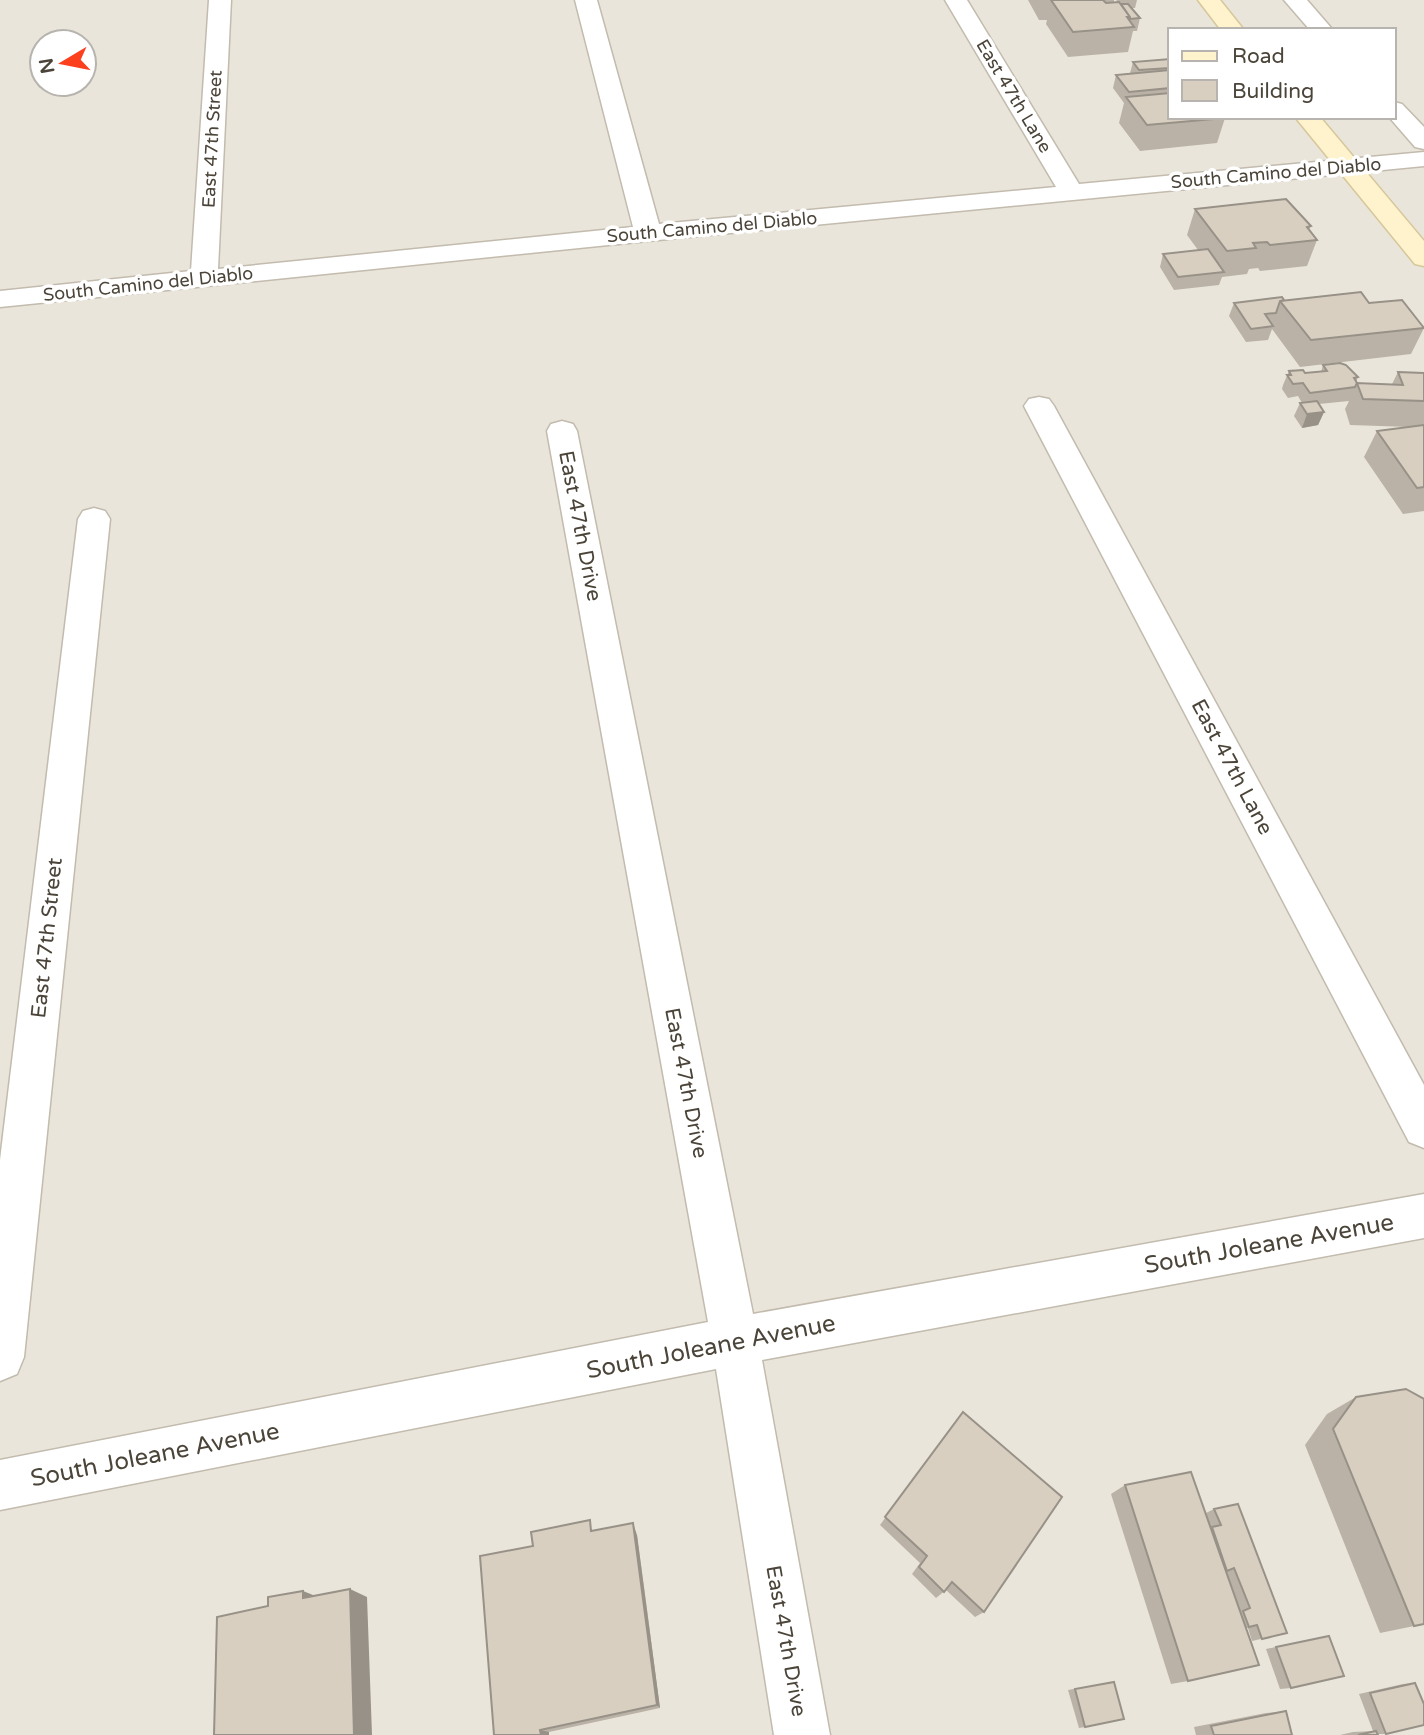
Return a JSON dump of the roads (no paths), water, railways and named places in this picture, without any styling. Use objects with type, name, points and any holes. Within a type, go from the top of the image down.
[{"type":"street","name":"East 47th Street","points":[[204,278],[220,0]]},
{"type":"street","points":[[586,0],[648,233]]},
{"type":"street","name":"East 47th Lane","points":[[956,0],[1072,193]]},
{"type":"street","points":[[1209,0],[1231,28]]},
{"type":"street","points":[[1295,0],[1320,28]]},
{"type":"street","points":[[1396,111],[1424,142]]},
{"type":"street","points":[[1309,119],[1424,258]]},
{"type":"street","name":"South Camino del Diablo","points":[[0,299],[648,233],[1424,159]]},
{"type":"street","name":"East 47th Lane","points":[[1039,406],[1424,1128]]},
{"type":"street","name":"East 47th Drive","points":[[562,431],[735,1341],[802,1735]]},
{"type":"street","name":"East 47th Street","points":[[0,1357],[94,519]]},
{"type":"street","name":"South Joleane Avenue","points":[[0,1485],[735,1341],[1424,1216]]}]
